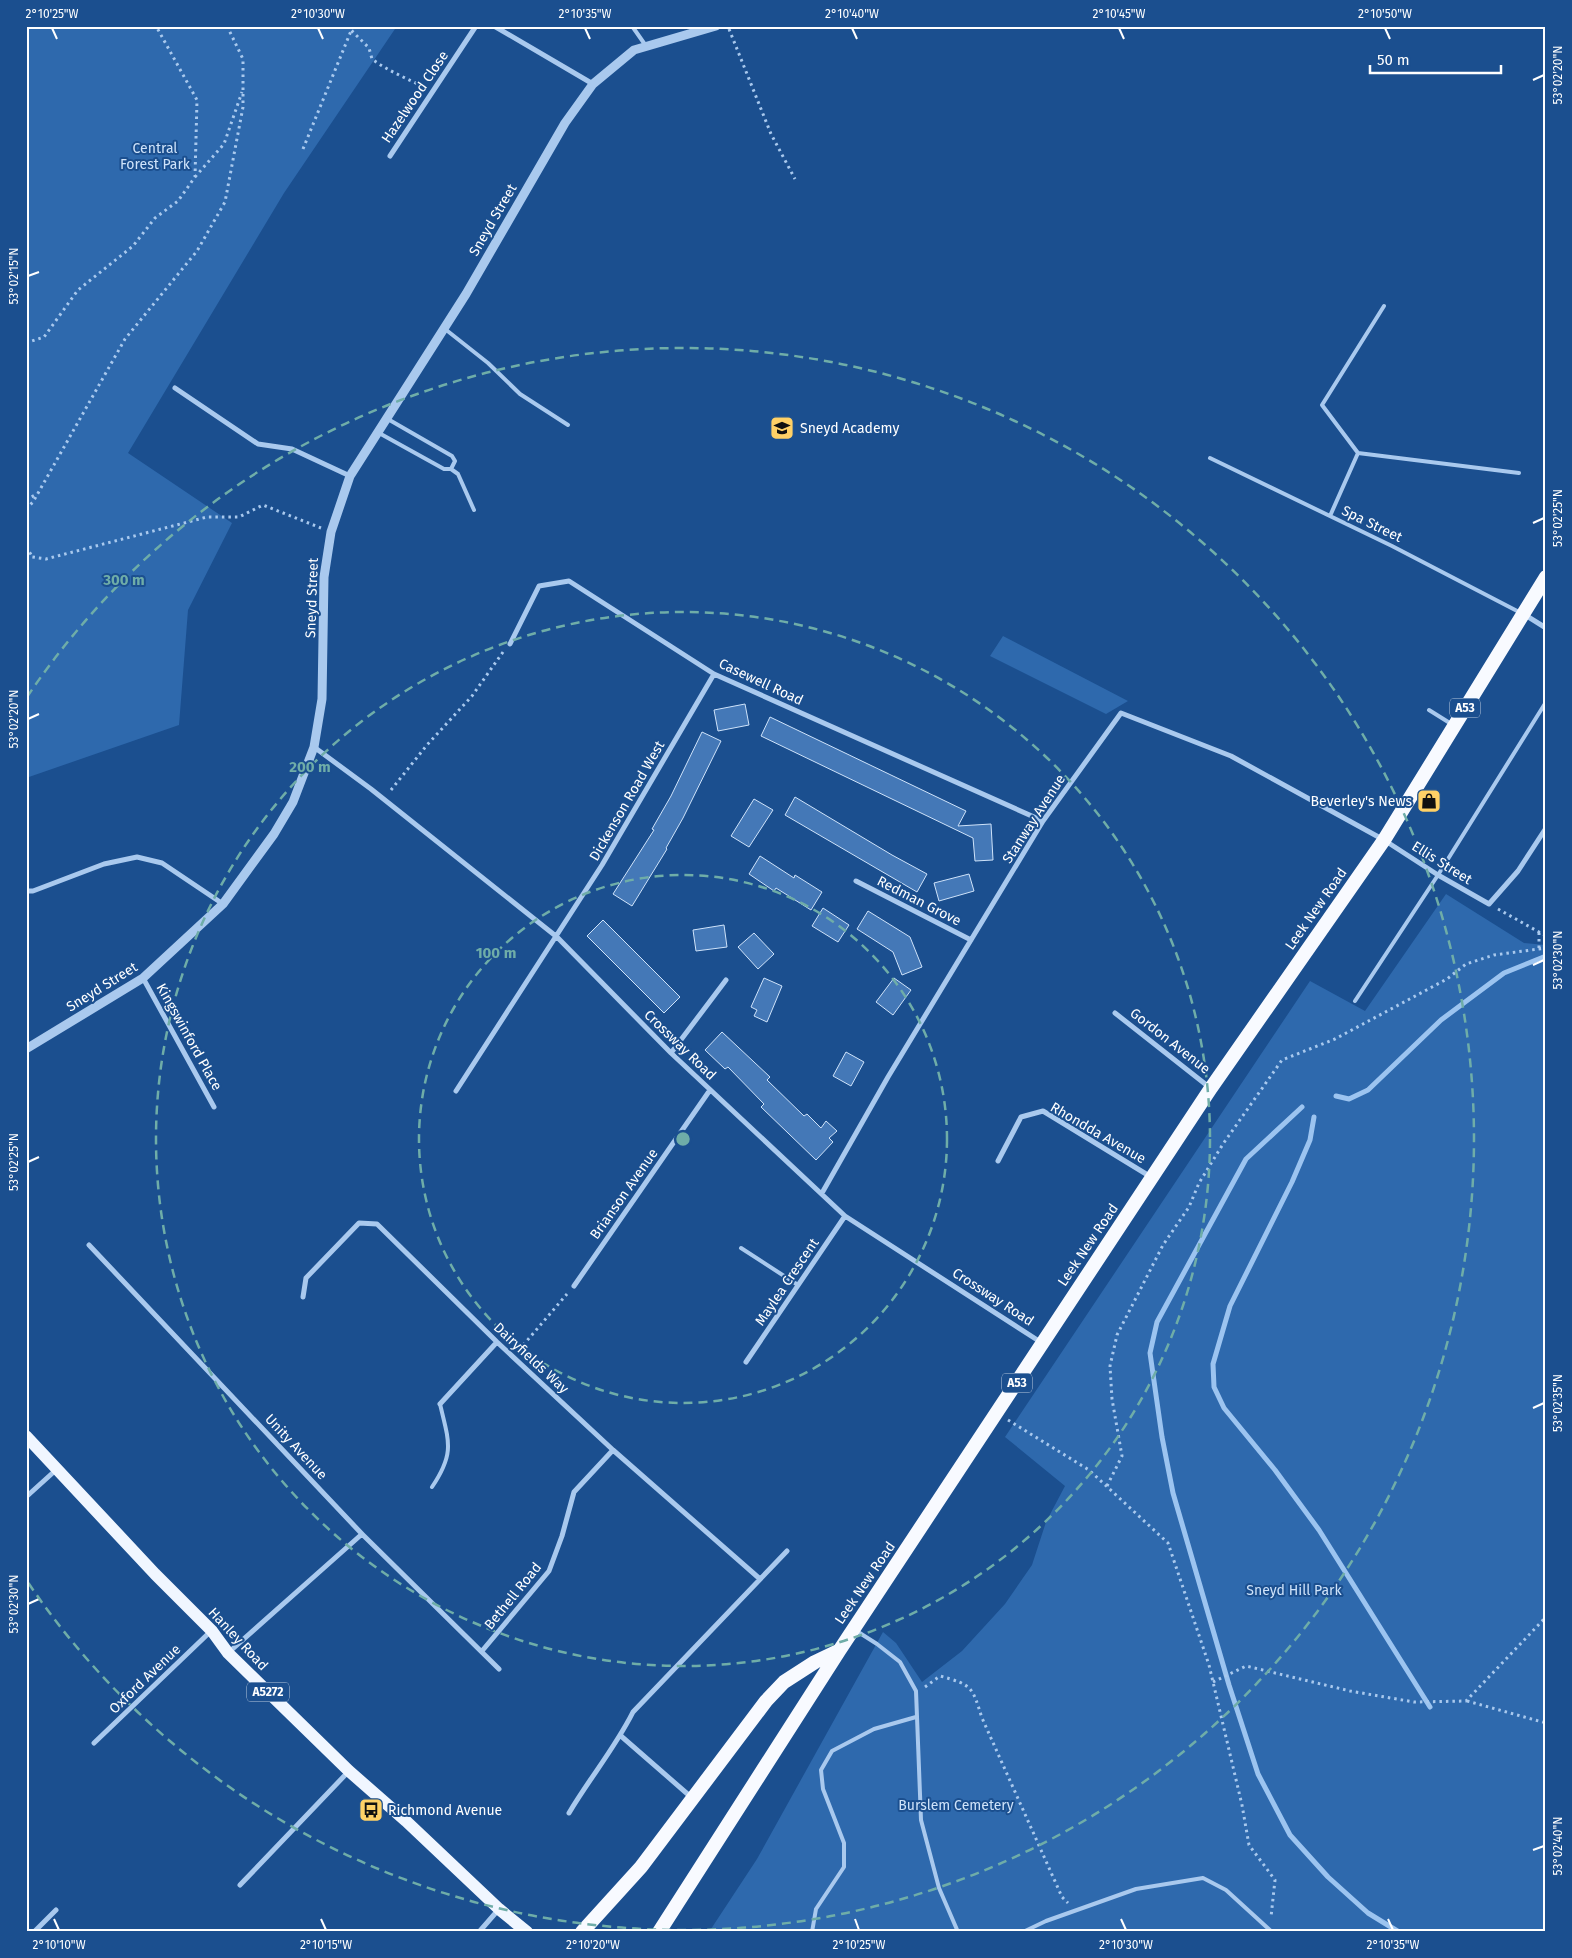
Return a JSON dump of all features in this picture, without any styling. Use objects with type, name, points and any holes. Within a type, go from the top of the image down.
[{"type":"highway","name":"Leek New Road","points":[[659,1932],[839,1651],[1210,1088],[1384,840],[1522,613],[1546,577]]},
{"type":"highway","points":[[582,1932],[641,1867],[766,1702],[784,1682],[815,1662],[839,1651]]},
{"type":"main road","name":"Hanley Road","points":[[26,1436],[58,1468],[154,1574],[212,1631],[228,1653],[349,1771],[406,1821],[499,1909],[527,1932]]},
{"type":"street","name":"Hazelwood Close","points":[[390,156],[476,26]]},
{"type":"street","points":[[494,26],[593,84]]},
{"type":"street","name":"Sneyd Street","points":[[26,1049],[143,978],[223,904],[274,834],[293,802],[314,748],[322,700],[324,577],[331,532],[350,476],[466,294],[565,123],[593,84],[634,50],[716,26]]},
{"type":"street","points":[[175,388],[258,444],[292,449],[350,476]]},
{"type":"street","name":"Casewell Road","points":[[510,644],[539,586],[570,581],[714,674],[1043,821]]},
{"type":"street","points":[[1522,613],[1546,628]]},
{"type":"street","name":"Dickenson Road West","points":[[456,1091],[602,865],[714,674]]},
{"type":"street","name":"Stanway Avenue","points":[[822,1193],[888,1077],[1043,821],[1121,713],[1232,756],[1384,840]]},
{"type":"street","name":"Crossway Road","points":[[314,748],[384,799],[557,937],[670,1053],[845,1216],[1043,1343]]},
{"type":"street","points":[[1489,904],[1518,870],[1546,828]]},
{"type":"street","name":"Ellis Street","points":[[1384,840],[1438,875],[1489,904]]},
{"type":"street","points":[[26,891],[33,891],[104,864],[136,857],[162,862],[223,904]]},
{"type":"street","name":"Redman Grove","points":[[856,881],[971,940]]},
{"type":"street","name":"Kingswinford Place","points":[[143,978],[214,1107]]},
{"type":"street","points":[[670,1053],[726,980]]},
{"type":"street","name":"Gordon Avenue","points":[[1115,1013],[1210,1088]]},
{"type":"street","name":"Brianson Avenue","points":[[574,1286],[710,1090]]},
{"type":"street","name":"Rhondda Avenue","points":[[998,1161],[1020,1117],[1043,1111],[1152,1178]]},
{"type":"street","name":"Maylea Crescent","points":[[746,1362],[845,1216]]},
{"type":"street","name":"Dairyfields Way","points":[[304,1297],[306,1278],[359,1223],[377,1224],[512,1357],[612,1450],[760,1579]]},
{"type":"street","name":"Unity Avenue","points":[[89,1245],[362,1534]]},
{"type":"street","points":[[440,1404],[497,1342]]},
{"type":"street","name":"Bethell Road","points":[[482,1651],[549,1571],[562,1536],[574,1492],[612,1450]]},
{"type":"street","points":[[26,1498],[58,1468]]},
{"type":"street","points":[[228,1653],[362,1534]]},
{"type":"street","name":"Bethell Road","points":[[362,1534],[500,1669]]},
{"type":"street","points":[[569,1813],[583,1789],[621,1736],[633,1712],[787,1551]]},
{"type":"street","name":"Oxford Avenue","points":[[94,1743],[212,1631]]},
{"type":"street","points":[[621,1736],[693,1800]]},
{"type":"street","points":[[240,1885],[349,1771]]},
{"type":"street","points":[[480,1932],[499,1909]]},
{"type":"street","points":[[34,1932],[56,1910]]},
{"type":"lane","points":[[632,26],[646,46]]},
{"type":"lane","points":[[1384,306],[1322,405],[1358,453],[1519,472]]},
{"type":"lane","points":[[444,328],[488,363],[520,394],[568,426]]},
{"type":"lane","points":[[386,418],[452,456],[455,461],[451,469]]},
{"type":"lane","points":[[378,432],[444,469],[451,469],[458,474],[474,510]]},
{"type":"lane","points":[[1330,516],[1358,453]]},
{"type":"lane","name":"Spa Street","points":[[1210,458],[1392,546],[1522,613]]},
{"type":"lane","points":[[1356,1001],[1438,875],[1546,702]]},
{"type":"lane","points":[[1429,710],[1454,726]]},
{"type":"lane","points":[[741,1248],[798,1285]]},
{"type":"lane","points":[[432,1487],[448,1458],[449,1447],[440,1404]]},
{"type":"lane","points":[[855,1629],[900,1662],[916,1691],[920,1820],[939,1888],[958,1932]]},
{"type":"lane","points":[[812,1932],[816,1909],[844,1867],[844,1843],[823,1789],[821,1770],[832,1751],[874,1729],[916,1717]]},
{"type":"lane","points":[[1023,1932],[1076,1910],[1136,1889],[1202,1878],[1226,1890],[1271,1931]]},
{"type":"path","points":[[156,26],[197,100],[195,177]]},
{"type":"path","points":[[26,509],[33,502],[126,339],[197,251],[225,202],[243,107],[243,59],[227,26]]},
{"type":"path","points":[[347,26],[352,28],[369,48],[372,59],[387,70],[399,73],[432,92]]},
{"type":"path","points":[[727,26],[771,134],[795,179]]},
{"type":"path","points":[[303,149],[352,28]]},
{"type":"path","points":[[26,343],[44,337],[78,290],[133,246],[155,218],[178,201],[195,177],[224,144],[243,89]]},
{"type":"path","points":[[26,500],[38,493]]},
{"type":"path","points":[[26,556],[46,559],[207,517],[239,516],[263,505],[331,532]]},
{"type":"path","points":[[26,547],[33,557]]},
{"type":"path","points":[[384,799],[427,745],[472,696],[510,644]]},
{"type":"path","points":[[1489,904],[1546,936]]},
{"type":"path","points":[[1539,932],[1539,948]]},
{"type":"path","points":[[1107,1486],[1122,1456],[1112,1398],[1110,1366],[1117,1335],[1163,1246],[1189,1208],[1204,1175],[1253,1099],[1282,1060],[1335,1039],[1447,978],[1466,964],[1494,955],[1546,948]]},
{"type":"path","points":[[512,1357],[574,1286]]},
{"type":"path","points":[[997,1413],[1089,1470],[1168,1543],[1209,1665],[1242,1805],[1249,1845],[1275,1880],[1271,1931]]},
{"type":"path","points":[[1466,1701],[1546,1617]]},
{"type":"path","points":[[1213,1682],[1246,1666],[1350,1691],[1414,1702],[1466,1701],[1546,1723]]},
{"type":"path","points":[[916,1691],[924,1688],[940,1676],[961,1682],[973,1691],[982,1718],[1062,1897],[1076,1910]]},
{"type":"green space","name":"Central Forest Park","points":[[26,26],[397,26],[284,193],[128,453],[232,523],[188,610],[179,725],[26,778]]},
{"type":"green space","points":[[1003,636],[1128,701],[1106,714],[990,656]]},
{"type":"green space","name":"Sneyd Hill Park","points":[[1446,894],[1524,943],[1546,945],[1546,1932],[709,1932],[757,1859],[883,1632],[896,1643],[922,1682],[962,1651],[1005,1604],[1032,1565],[1046,1522],[1065,1486],[1005,1437],[1310,981],[1365,1011]]},
{"type":"building","points":[[745,704],[749,725],[718,731],[714,710]]},
{"type":"building","points":[[770,717],[966,811],[958,826],[991,824],[993,860],[975,861],[973,838],[761,736]]},
{"type":"building","points":[[702,732],[721,741],[667,849],[632,906],[613,894],[654,830],[652,829],[671,796]]},
{"type":"building","points":[[795,797],[927,874],[917,892],[785,815]]},
{"type":"building","points":[[754,799],[773,810],[749,847],[731,836]]},
{"type":"building","points":[[760,856],[794,878],[795,875],[822,892],[811,910],[776,888],[774,891],[749,874]]},
{"type":"building","points":[[969,874],[974,891],[939,901],[934,883]]},
{"type":"building","points":[[823,908],[849,925],[838,942],[812,926]]},
{"type":"building","points":[[868,911],[910,937],[922,967],[902,975],[893,952],[857,929]]},
{"type":"building","points":[[603,920],[680,997],[664,1013],[587,936]]},
{"type":"building","points":[[724,925],[727,947],[696,951],[693,930]]},
{"type":"building","points":[[754,933],[774,954],[758,969],[738,947]]},
{"type":"building","points":[[764,978],[782,986],[767,1022],[754,1016],[757,1010],[751,1007]]},
{"type":"building","points":[[894,978],[911,990],[893,1015],[876,1002]]},
{"type":"building","points":[[722,1032],[770,1077],[767,1080],[804,1116],[807,1114],[821,1128],[826,1121],[837,1131],[829,1138],[833,1142],[816,1160],[761,1107],[764,1104],[728,1067],[725,1069],[705,1050]]},
{"type":"building","points":[[846,1052],[864,1062],[851,1086],[833,1076]]},
{"type":"waterway","points":[[1336,1096],[1349,1099],[1368,1090],[1441,1020],[1504,973],[1546,956]]},
{"type":"waterway","points":[[1302,1107],[1246,1159],[1157,1322],[1150,1353],[1162,1437],[1173,1493],[1229,1685],[1258,1774],[1290,1835],[1328,1877],[1368,1913],[1399,1932]]},
{"type":"waterway","points":[[1314,1117],[1310,1140],[1292,1182],[1230,1306],[1213,1364],[1214,1387],[1224,1408],[1275,1470],[1319,1530],[1430,1707]]},
{"type":"place","name":"Sneyd Academy","points":[[782,428]]},
{"type":"place","name":"Beverley's News","points":[[1429,801]]},
{"type":"place","name":"Richmond Avenue","points":[[371,1810]]},
{"type":"park label","name":"Burslem Cemetery","points":[[956,1805]]}]
